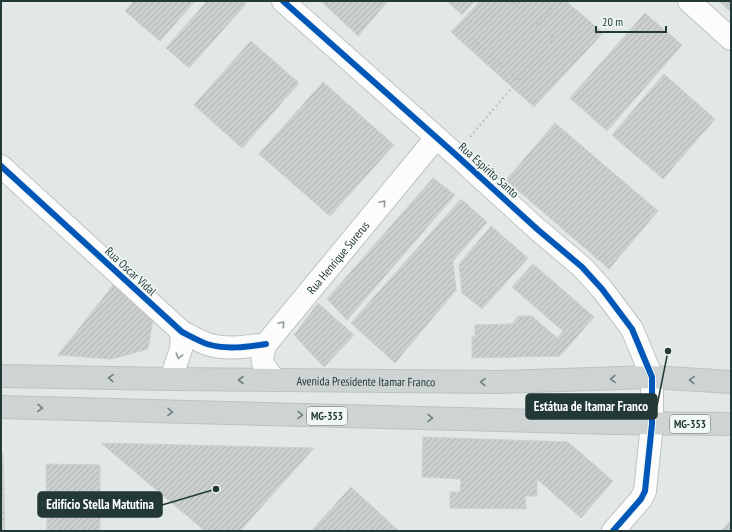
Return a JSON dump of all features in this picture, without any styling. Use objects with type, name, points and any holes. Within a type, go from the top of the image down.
[{"type":"main road","name":"Avenida Presidente Itamar Franco","points":[[1,376],[498,382],[652,377],[731,382]]},
{"type":"main road","name":"MG-353","points":[[1,407],[730,426]]},
{"type":"street","name":"Rua Espírito Santo","points":[[283,1],[537,229],[582,267],[602,289],[632,329],[652,377]]},
{"type":"street","points":[[689,1],[731,39]]},
{"type":"street","name":"Rua Henrique Surerus","points":[[275,380],[263,366],[262,353],[266,344],[436,138]]},
{"type":"street","name":"Rua Oscar Vidal","points":[[1,166],[182,332],[207,344],[223,347],[244,347],[266,344]]},
{"type":"street","points":[[171,379],[181,349],[182,332]]},
{"type":"street","points":[[613,531],[641,499],[645,491],[652,424],[652,377]]},
{"type":"path","points":[[538,24],[558,1]]},
{"type":"path","points":[[455,154],[554,38],[514,3],[505,2],[472,39],[518,80]]},
{"type":"building","points":[[134,1],[195,1],[160,41],[125,11]]},
{"type":"building","points":[[207,1],[242,1],[246,4],[189,68],[166,48]]},
{"type":"building","points":[[321,1],[388,1],[358,36]]},
{"type":"building","points":[[447,1],[475,1],[462,15]]},
{"type":"building","points":[[480,1],[566,1],[603,33],[534,107],[451,32]]},
{"type":"building","points":[[719,1],[731,1],[731,12]]},
{"type":"building","points":[[645,13],[682,45],[607,131],[570,98]]},
{"type":"building","points":[[251,41],[299,83],[242,148],[194,105]]},
{"type":"building","points":[[664,74],[715,119],[663,179],[612,135]]},
{"type":"building","points":[[323,82],[394,145],[330,216],[259,154]]},
{"type":"building","points":[[555,123],[658,211],[609,269],[506,180]]},
{"type":"building","points":[[433,178],[455,195],[347,320],[327,299]]},
{"type":"building","points":[[461,199],[487,222],[453,261],[456,290],[395,363],[351,323]]},
{"type":"building","points":[[491,226],[528,258],[482,309],[462,293],[459,264]]},
{"type":"building","points":[[533,264],[594,317],[560,356],[472,358],[472,337],[475,337],[475,325],[512,324],[518,316],[532,316],[557,338],[563,331],[512,287]]},
{"type":"building","points":[[114,284],[153,319],[148,349],[112,359],[58,355]]},
{"type":"building","points":[[318,303],[354,335],[324,367],[294,335]]},
{"type":"building","points":[[423,437],[568,442],[613,481],[581,518],[537,479],[537,496],[525,496],[526,509],[450,508],[450,492],[460,492],[461,479],[422,477]]},
{"type":"building","points":[[101,443],[314,448],[240,531],[205,531]]},
{"type":"building","points":[[1,454],[3,454],[5,531],[1,531]]},
{"type":"building","points":[[46,464],[100,465],[100,531],[47,531]]},
{"type":"building","points":[[351,487],[399,531],[311,531]]},
{"type":"building","points":[[731,520],[731,531],[721,531]]},
{"type":"cycle path","points":[[283,1],[537,229],[582,267],[602,289],[632,329],[652,377],[652,424],[645,491],[641,499],[613,531]]},
{"type":"cycle path","points":[[1,166],[182,332],[214,346],[244,347],[266,344]]},
{"type":"place","name":"Estátua de Itamar Franco","points":[[668,351]]},
{"type":"place","name":"Edifício Stella Matutina","points":[[216,489]]}]
